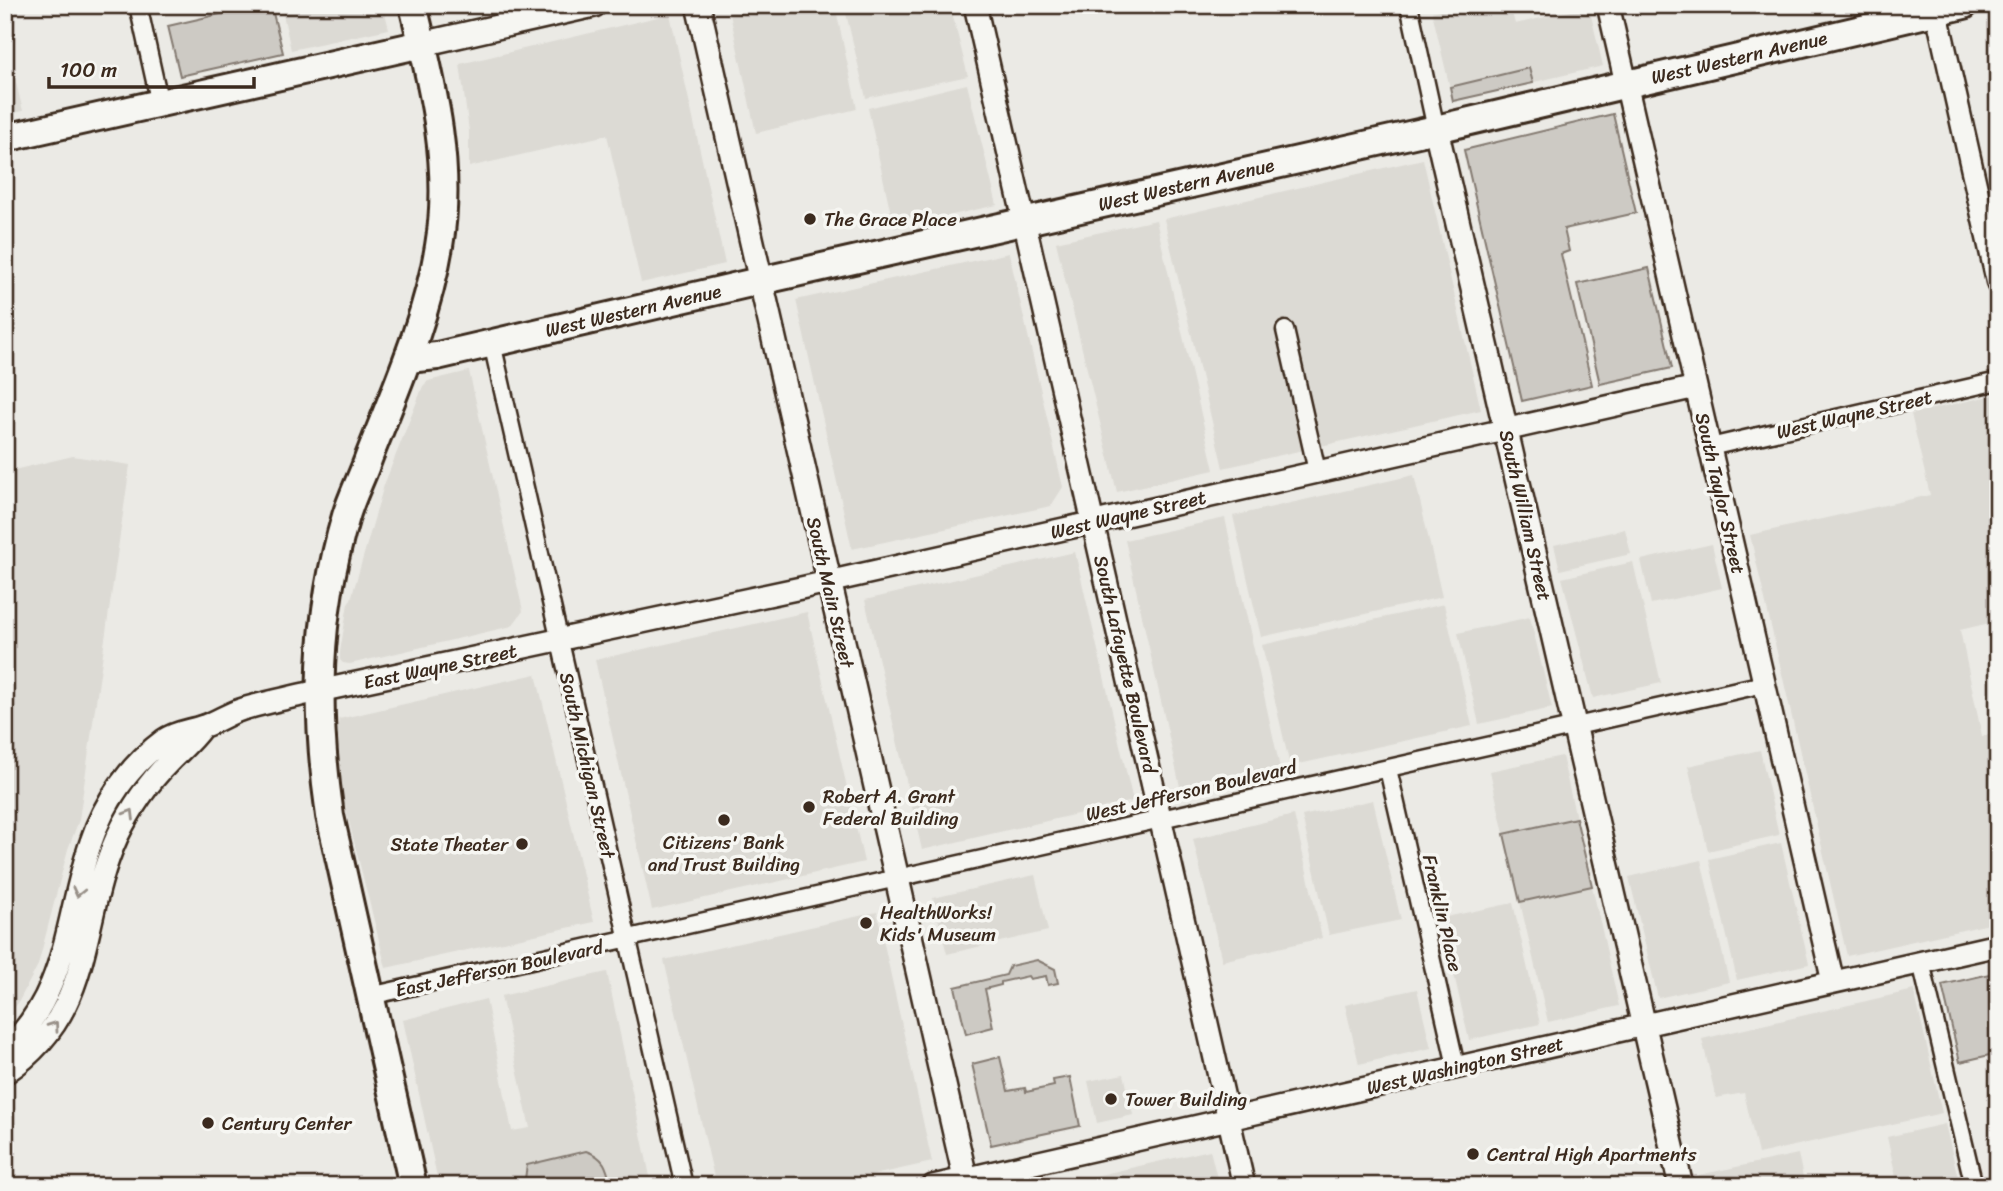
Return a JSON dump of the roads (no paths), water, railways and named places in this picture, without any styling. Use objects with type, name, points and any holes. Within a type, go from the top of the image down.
[{"type":"main road","points":[[413,1186],[330,816],[323,755],[320,691],[321,643],[346,516],[408,359],[426,303],[439,247],[443,211],[439,122],[414,5]]},
{"type":"main road","points":[[5,138],[594,5]]},
{"type":"main road","name":"South Main Street","points":[[698,5],[966,1182]]},
{"type":"main road","name":"West Western Avenue","points":[[408,359],[437,356],[1436,129],[1936,8],[1964,5]]},
{"type":"main road","name":"South William Street","points":[[1436,129],[1681,1186]]},
{"type":"street","points":[[138,5],[160,103]]},
{"type":"street","name":"South Lafayette Boulevard","points":[[975,5],[1244,1186]]},
{"type":"street","name":"South William Street","points":[[1409,5],[1436,129]]},
{"type":"street","name":"South Taylor Street","points":[[1608,5],[1833,982]]},
{"type":"street","points":[[1936,8],[1995,256],[1998,284]]},
{"type":"street","points":[[1285,330],[1317,471]]},
{"type":"street","name":"South Michigan Street","points":[[492,343],[684,1186]]},
{"type":"street","name":"West Wayne Street","points":[[1710,447],[1998,382]]},
{"type":"street","name":"West Wayne Street","points":[[560,641],[1696,387]]},
{"type":"street","name":"East Wayne Street","points":[[320,691],[560,641]]},
{"type":"street","name":"West Jefferson Boulevard","points":[[628,940],[896,877],[1764,684]]},
{"type":"street","points":[[5,1050],[35,1018],[53,984],[63,956],[90,842],[107,804],[135,767],[165,739],[181,731],[202,727],[241,709],[320,691]]},
{"type":"street","points":[[5,1073],[47,1036],[70,999],[84,957],[106,865],[130,813],[152,781],[169,761],[190,744],[202,727]]},
{"type":"street","name":"Franklin Place","points":[[1388,769],[1456,1066]]},
{"type":"street","name":"East Jefferson Boulevard","points":[[370,996],[628,940]]},
{"type":"street","name":"West Washington Street","points":[[933,1186],[966,1182],[1229,1118],[1998,944]]},
{"type":"street","points":[[1921,962],[1974,1186]]},
{"type":"place","name":"The Grace Place","points":[[810,219]]},
{"type":"place","name":"Robert A. Grant Federal Building","points":[[809,807]]},
{"type":"place","name":"Citizens' Bank and Trust Building","points":[[724,820]]},
{"type":"place","name":"State Theater","points":[[522,844]]},
{"type":"place","name":"HealthWorks! Kids' Museum","points":[[866,923]]},
{"type":"place","name":"Tower Building","points":[[1111,1099]]},
{"type":"place","name":"Century Center","points":[[208,1123]]},
{"type":"place","name":"Central High Apartments","points":[[1473,1154]]}]
